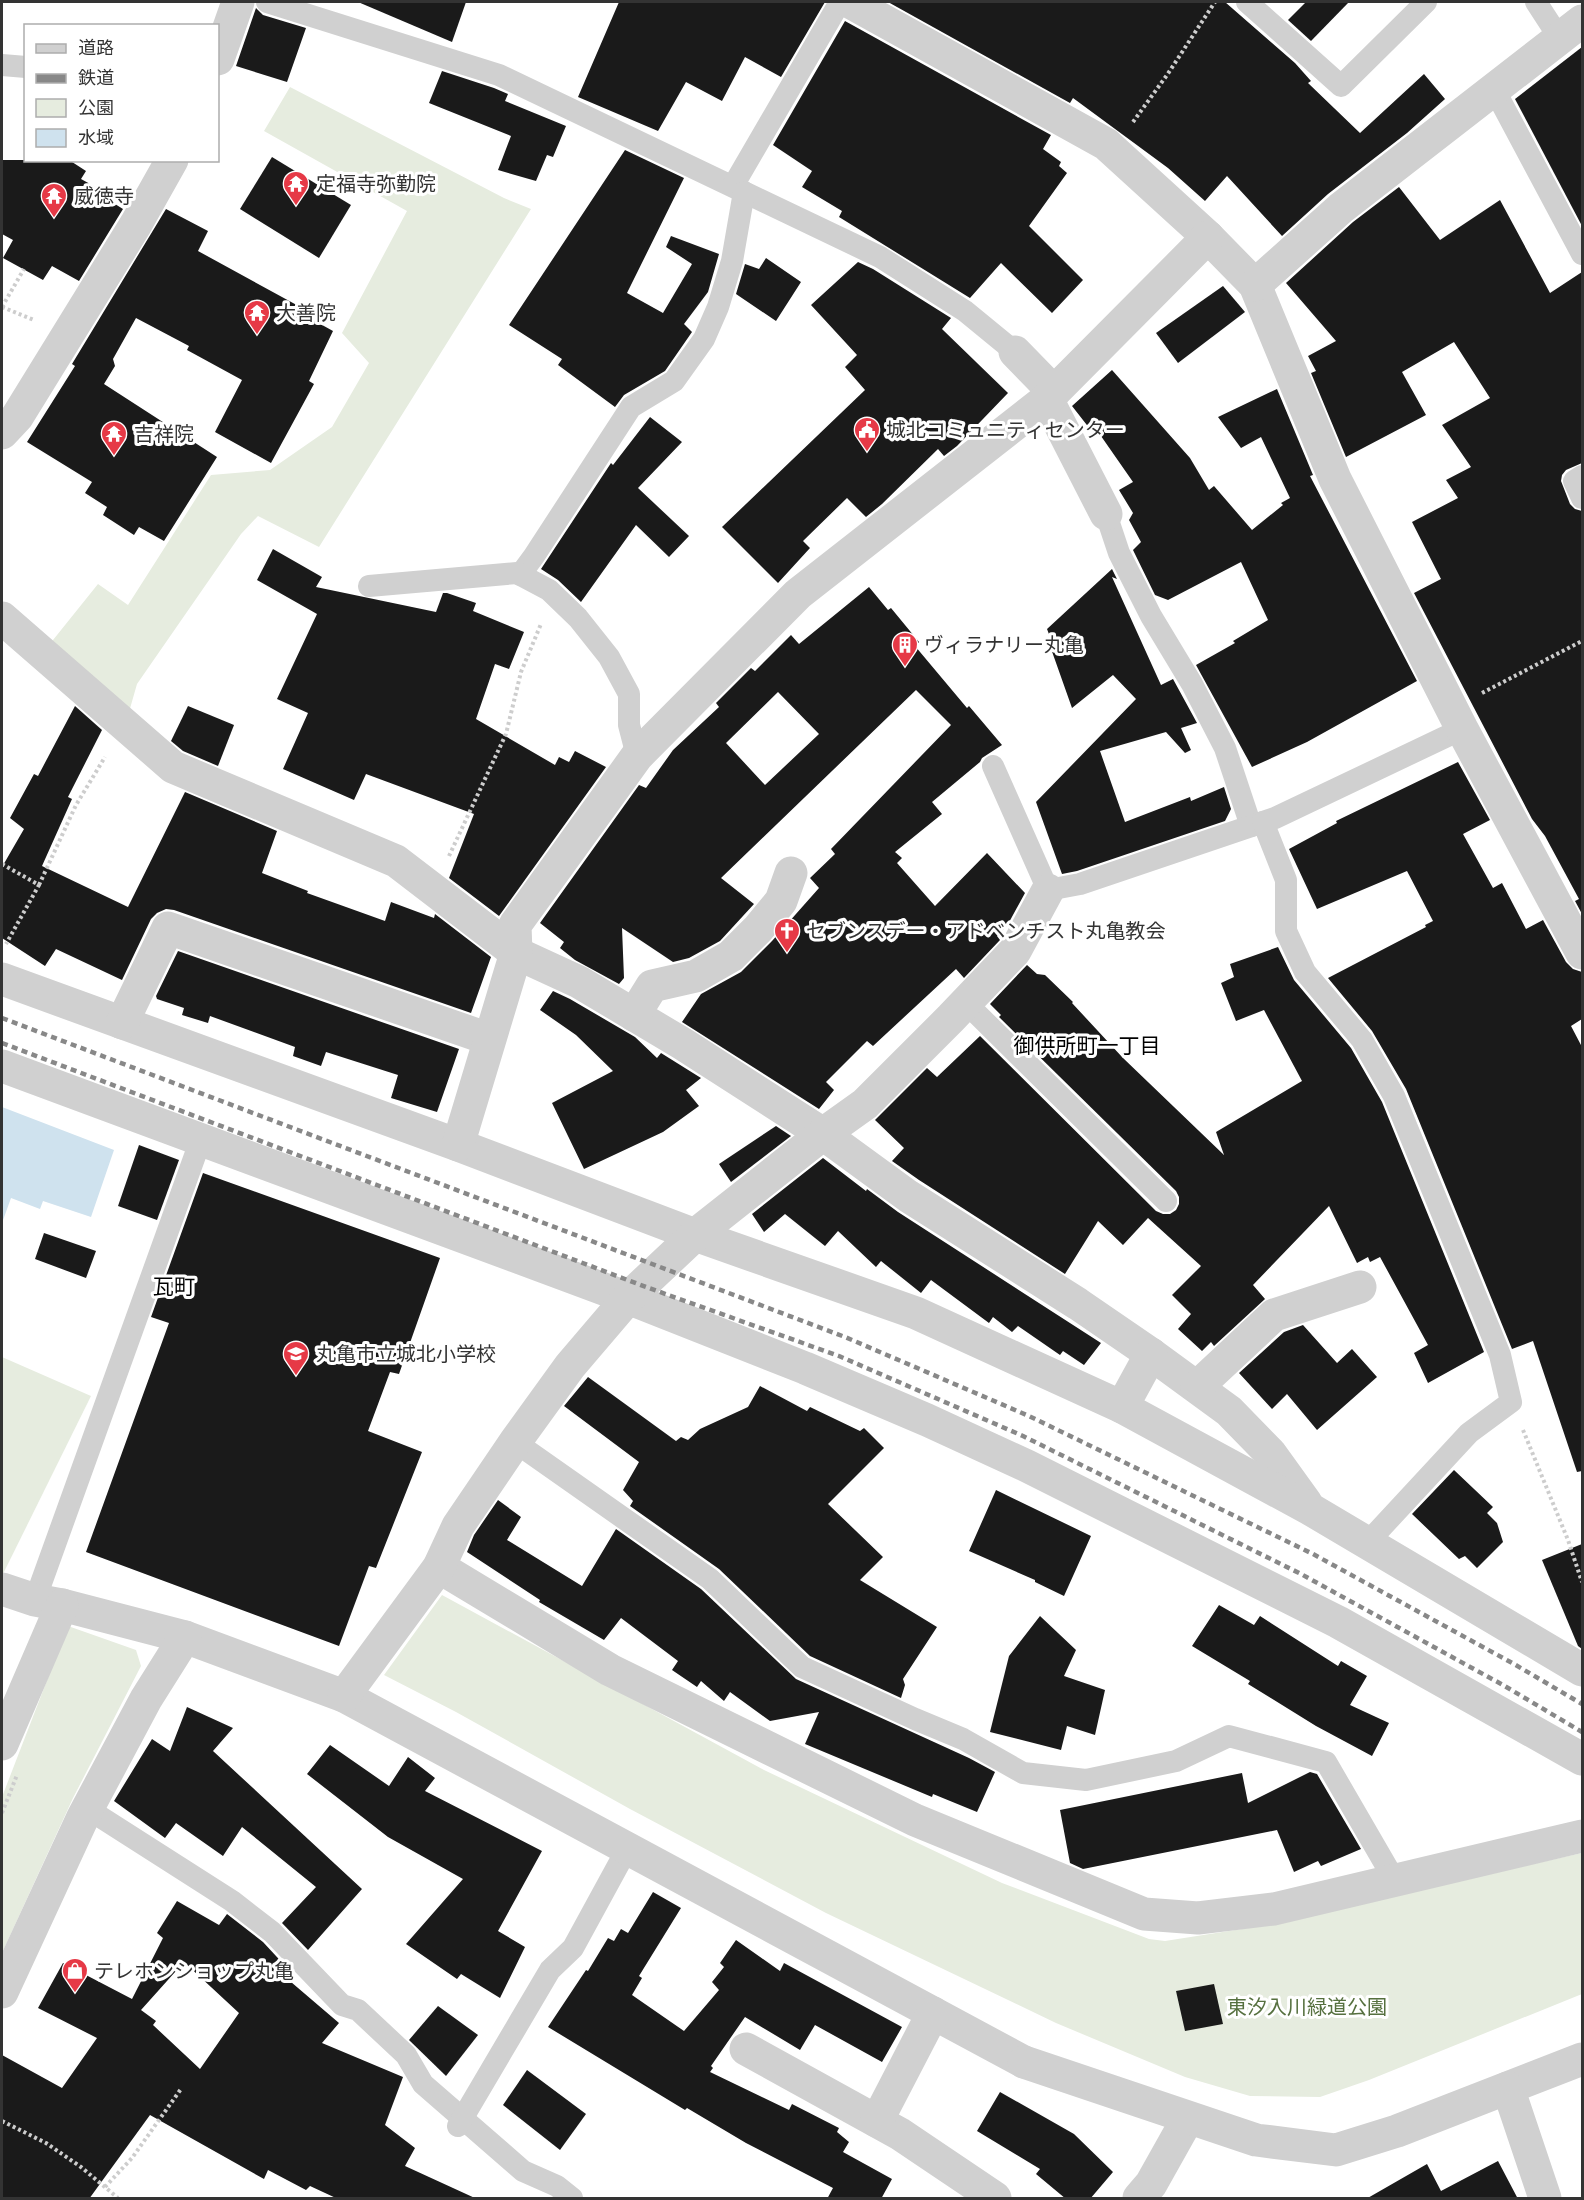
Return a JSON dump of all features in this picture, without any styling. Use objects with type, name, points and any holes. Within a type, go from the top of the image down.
[{"type":"street","points":[[219,56],[238,2]]},
{"type":"street","points":[[867,6],[1106,144],[1208,237],[1255,285],[1335,479],[1462,729],[1582,953]]},
{"type":"street","points":[[1255,285],[1341,208],[1571,30]]},
{"type":"street","points":[[2,433],[17,417],[136,224],[171,162]]},
{"type":"street","points":[[458,1145],[516,953],[515,925],[637,756],[798,594],[1051,395],[1208,237]]},
{"type":"street","points":[[1015,352],[1051,395],[1106,514]]},
{"type":"street","points":[[2,618],[173,767],[396,861],[516,953],[579,982],[683,1044],[823,1134],[908,1196],[1078,1304],[1229,1411],[1270,1453],[1310,1509]]},
{"type":"street","points":[[634,1015],[652,986],[696,976],[731,956],[758,929],[781,901],[791,873]]},
{"type":"street","points":[[344,1696],[439,1567],[458,1526],[515,1442],[570,1366],[628,1298],[695,1235],[823,1134],[865,1104],[1015,951],[1048,890]]},
{"type":"street","points":[[122,1023],[168,928],[489,1039]]},
{"type":"street","points":[[2,979],[458,1145],[695,1235],[916,1313],[1122,1407],[1310,1509],[1582,1670]]},
{"type":"street","points":[[2,1066],[628,1298],[816,1372],[927,1420],[1027,1466],[1338,1622],[1582,1759]]},
{"type":"street","points":[[1197,1388],[1274,1315],[1360,1287]]},
{"type":"street","points":[[1122,1407],[1151,1354]]},
{"type":"street","points":[[439,1567],[610,1670],[905,1815],[1144,1914],[1198,1918],[1274,1909],[1582,1836]]},
{"type":"street","points":[[2,1589],[185,1636],[344,1696],[1024,2062],[1256,2140],[1336,2150],[1397,2131],[1582,2059]]},
{"type":"street","points":[[2,1744],[48,1602]]},
{"type":"street","points":[[2,1992],[88,1809],[146,1700],[185,1636]]},
{"type":"street","points":[[877,2121],[933,2013]]},
{"type":"street","points":[[746,2049],[900,2134],[995,2199]]},
{"type":"street","points":[[1508,2088],[1545,2199]]},
{"type":"street","points":[[1139,2199],[1151,2184],[1188,2118]]},
{"type":"lane","points":[[267,2],[499,75],[880,257],[965,311],[1015,352]]},
{"type":"lane","points":[[520,575],[631,407],[674,381],[704,339],[718,307],[732,261],[739,189],[840,2]]},
{"type":"lane","points":[[1247,2],[1341,86],[1426,2]]},
{"type":"lane","points":[[1536,2],[1571,30]]},
{"type":"lane","points":[[2,65],[24,67]]},
{"type":"lane","points":[[1494,89],[1582,254]]},
{"type":"lane","points":[[1582,476],[1574,481],[1582,498]]},
{"type":"lane","points":[[1106,514],[1119,553],[1151,616],[1192,684],[1225,748],[1257,824],[1286,880],[1287,931],[1305,972],[1362,1040],[1394,1096],[1500,1355],[1511,1402],[1469,1433],[1367,1543]]},
{"type":"lane","points":[[369,586],[517,573],[549,590],[578,618],[609,657],[629,694],[629,725],[637,756]]},
{"type":"lane","points":[[993,766],[1048,890],[1080,884],[1275,818],[1462,729]]},
{"type":"lane","points":[[966,1003],[1166,1201]]},
{"type":"lane","points":[[48,1602],[201,1139]]},
{"type":"lane","points":[[515,1442],[710,1579],[802,1667],[963,1739],[1023,1773],[1086,1780],[1176,1761],[1229,1737],[1326,1762],[1395,1881]]},
{"type":"lane","points":[[88,1809],[232,1900],[272,1932],[342,2005],[358,2010],[406,2055],[423,2084],[460,2122],[523,2171],[557,2186],[572,2199]]},
{"type":"lane","points":[[460,2122],[550,1970],[573,1948],[627,1849]]},
{"type":"path","points":[[1113,150],[1167,75],[1215,2]]},
{"type":"path","points":[[2,307],[24,269]]},
{"type":"path","points":[[434,890],[506,734],[521,672],[543,620],[558,598]]},
{"type":"path","points":[[1471,698],[1582,641]]},
{"type":"path","points":[[2,952],[39,885],[76,805],[124,725]]},
{"type":"path","points":[[2,864],[39,885]]},
{"type":"path","points":[[1511,1402],[1568,1540],[1582,1582]]},
{"type":"path","points":[[105,2187],[132,2158],[181,2089]]},
{"type":"path","points":[[2,2121],[46,2143],[81,2167],[118,2199]]},
{"type":"green space","points":[[290,87],[504,198],[531,209],[319,547],[258,516],[241,534],[137,684],[129,712],[49,645],[98,584],[128,605],[211,475],[270,470],[332,427],[369,363],[342,333],[407,211],[264,131]]},
{"type":"green space","points":[[2,1357],[91,1396],[2,1576]]},
{"type":"green space","name":"東汐入川緑道公園","points":[[442,1595],[764,1770],[1002,1883],[1149,1939],[1165,1941],[1248,1928],[1582,1853],[1582,1994],[1369,2080],[1320,2097],[1250,2096],[1185,2077],[1056,2023],[826,1913],[384,1675]]},
{"type":"green space","points":[[68,1626],[136,1650],[141,1666],[73,1798],[2,1953],[2,1797]]},
{"type":"water","points":[[2,1107],[114,1150],[91,1217],[43,1201],[40,1209],[11,1198],[2,1223]]},
{"type":"building","points":[[358,2],[466,2],[452,42]]},
{"type":"building","points":[[619,2],[825,2],[781,77],[745,57],[722,101],[686,82],[658,131],[578,97]]},
{"type":"building","points":[[888,2],[1225,2],[1295,63],[1311,81],[1308,83],[1360,133],[1424,74],[1445,99],[1407,133],[1328,194],[1282,236],[1227,176],[1205,201],[1168,168],[1073,98],[1070,103]]},
{"type":"building","points":[[1306,2],[1349,2],[1311,41],[1288,20]]},
{"type":"building","points":[[256,8],[263,15],[306,28],[287,82],[236,66]]},
{"type":"building","points":[[845,21],[1051,135],[1043,149],[1061,162],[1059,166],[1067,173],[1029,226],[1083,280],[1052,313],[1001,263],[970,298],[839,217],[842,211],[802,187],[812,171],[773,145]]},
{"type":"building","points":[[1582,47],[1582,226],[1515,99]]},
{"type":"building","points":[[442,71],[508,94],[505,101],[566,126],[553,157],[547,155],[536,181],[498,170],[511,136],[429,103]]},
{"type":"building","points":[[625,150],[684,178],[627,293],[663,313],[692,264],[666,247],[671,236],[719,254],[708,292],[684,324],[692,332],[665,371],[624,395],[615,407],[558,365],[562,359],[509,325]]},
{"type":"building","name":"定福寺弥勤院","points":[[272,157],[351,205],[319,258],[240,209]]},
{"type":"building","name":"威徳寺","points":[[2,160],[72,162],[86,171],[81,179],[101,190],[99,194],[123,209],[79,281],[52,266],[43,280],[3,258],[13,240],[2,234]]},
{"type":"building","points":[[1399,187],[1440,240],[1500,200],[1550,293],[1582,272],[1582,463],[1566,470],[1561,481],[1570,504],[1582,511],[1582,914],[1575,901],[1579,899],[1545,836],[1532,819],[1414,593],[1441,579],[1412,522],[1458,498],[1446,480],[1471,467],[1442,425],[1490,398],[1454,342],[1402,372],[1426,415],[1346,457],[1311,373],[1316,371],[1308,356],[1336,341],[1286,283],[1353,222]]},
{"type":"building","points":[[166,209],[208,231],[198,251],[304,309],[304,315],[333,331],[309,381],[314,384],[271,463],[215,432],[242,380],[187,350],[189,346],[136,318],[113,359],[115,366],[104,384],[217,457],[164,541],[139,527],[134,535],[103,515],[107,507],[85,493],[92,482],[27,442],[75,366],[72,364]]},
{"type":"building","points":[[766,258],[801,282],[776,321],[736,294],[745,264],[759,269]]},
{"type":"building","name":"城北コミュニティセンター","points":[[858,262],[951,318],[942,329],[1008,393],[957,446],[944,456],[938,449],[866,517],[847,498],[803,541],[810,548],[778,583],[722,527],[865,390],[845,367],[857,355],[811,305]]},
{"type":"building","points":[[1223,286],[1245,312],[1178,363],[1156,333]]},
{"type":"building","points":[[1112,370],[1190,458],[1209,490],[1214,486],[1252,530],[1283,505],[1281,503],[1290,498],[1261,437],[1241,448],[1218,417],[1277,389],[1313,475],[1310,476],[1417,681],[1307,742],[1252,767],[1196,665],[1235,643],[1233,641],[1268,620],[1241,562],[1168,600],[1155,595],[1133,550],[1141,542],[1129,520],[1133,513],[1119,490],[1133,482],[1094,426],[1090,429],[1072,406]]},
{"type":"building","points":[[650,417],[682,442],[638,488],[689,536],[669,557],[636,525],[581,602],[558,580],[541,569],[611,463],[613,465]]},
{"type":"building","points":[[273,549],[322,577],[316,587],[436,612],[443,593],[447,593],[476,603],[473,611],[524,632],[509,669],[495,664],[476,719],[555,765],[559,757],[569,762],[575,751],[606,767],[499,916],[449,878],[474,814],[366,774],[354,800],[283,769],[308,713],[277,699],[317,614],[257,580]]},
{"type":"building","points":[[1112,569],[1117,579],[1112,577],[1161,685],[1173,679],[1197,723],[1181,728],[1191,750],[1185,753],[1166,732],[1100,751],[1125,822],[1190,797],[1191,801],[1224,787],[1231,809],[1225,821],[1062,874],[1036,802],[1136,699],[1113,675],[1072,708],[1049,643],[1052,642],[1047,629]]},
{"type":"building","points":[[869,587],[888,610],[891,608],[919,642],[915,646],[967,708],[969,706],[1002,745],[982,758],[932,802],[942,814],[895,852],[902,858],[897,863],[935,906],[987,853],[1025,893],[1007,926],[997,936],[1000,940],[964,978],[956,969],[873,1046],[867,1041],[826,1082],[834,1090],[819,1109],[682,1022],[701,994],[741,972],[772,941],[819,888],[810,878],[835,854],[831,849],[951,725],[916,690],[721,878],[754,904],[720,941],[689,958],[673,962],[622,928],[624,978],[619,984],[575,960],[560,948],[564,942],[540,923],[639,785],[646,788],[673,750],[719,707],[716,703],[751,668],[755,671],[791,635],[799,644]],"holes":[[[778,692],[819,734],[765,785],[726,743]]]},
{"type":"building","points":[[75,706],[102,730],[68,797],[72,799],[42,866],[128,907],[185,792],[277,831],[262,873],[308,891],[307,893],[385,921],[391,902],[434,918],[435,914],[491,957],[471,1013],[174,910],[166,909],[151,919],[122,980],[56,949],[45,966],[2,938],[2,867],[24,829],[10,818],[34,774],[38,776]]},
{"type":"building","points":[[188,706],[234,725],[218,766],[183,751],[171,741]]},
{"type":"building","points":[[1458,762],[1490,820],[1463,834],[1493,888],[1502,883],[1526,929],[1543,920],[1566,962],[1573,969],[1582,972],[1582,1019],[1571,1026],[1582,1047],[1582,1471],[1577,1472],[1533,1341],[1512,1349],[1406,1089],[1372,1031],[1328,978],[1426,927],[1425,925],[1433,921],[1407,871],[1317,909],[1289,849],[1337,823],[1336,821]]},
{"type":"building","points":[[1278,947],[1294,980],[1351,1048],[1382,1102],[1484,1352],[1428,1383],[1414,1353],[1428,1345],[1380,1257],[1370,1262],[1368,1257],[1357,1263],[1329,1206],[1253,1285],[1265,1299],[1214,1346],[1211,1342],[1202,1351],[1178,1329],[1191,1314],[1172,1295],[1201,1266],[1148,1218],[1123,1245],[1098,1221],[1065,1274],[892,1161],[904,1148],[875,1120],[927,1068],[937,1077],[980,1036],[1156,1211],[1170,1214],[1179,1204],[1176,1191],[999,1017],[1001,1015],[990,1004],[1027,965],[1037,974],[1045,975],[1073,1002],[1123,1058],[1224,1155],[1216,1132],[1302,1081],[1264,1010],[1236,1021],[1221,983],[1234,977],[1230,964]]},
{"type":"building","points":[[178,951],[459,1049],[437,1112],[391,1098],[398,1075],[326,1052],[321,1066],[293,1056],[295,1047],[210,1016],[208,1023],[182,1015],[184,1008],[157,999],[156,996]]},
{"type":"building","points":[[553,991],[635,1037],[657,1058],[661,1053],[701,1078],[686,1090],[699,1106],[663,1132],[584,1169],[552,1103],[613,1071],[576,1035],[540,1010]]},
{"type":"building","points":[[776,1126],[791,1136],[731,1182],[719,1164]]},
{"type":"building","points":[[139,1145],[179,1160],[157,1220],[118,1206]]},
{"type":"building","points":[[823,1158],[866,1191],[867,1189],[898,1212],[1101,1343],[1084,1365],[1063,1351],[1060,1355],[1018,1326],[1012,1332],[993,1317],[989,1323],[931,1280],[921,1293],[881,1261],[876,1267],[838,1231],[825,1246],[785,1214],[764,1232],[752,1214]]},
{"type":"building","points":[[203,1173],[440,1258],[399,1374],[390,1372],[368,1431],[422,1452],[376,1568],[369,1566],[339,1646],[86,1552],[169,1323],[151,1317]]},
{"type":"building","points":[[44,1233],[96,1251],[86,1278],[35,1259]]},
{"type":"building","points":[[1303,1325],[1337,1363],[1352,1349],[1377,1377],[1317,1430],[1287,1394],[1272,1409],[1239,1373],[1284,1332]]},
{"type":"building","points":[[588,1377],[676,1441],[681,1437],[688,1440],[700,1429],[748,1407],[760,1386],[807,1411],[810,1407],[860,1431],[864,1428],[884,1448],[828,1504],[883,1557],[860,1580],[937,1627],[903,1679],[905,1685],[901,1698],[810,1656],[719,1569],[630,1506],[633,1501],[623,1490],[639,1462],[564,1406]]},
{"type":"building","points":[[1454,1470],[1493,1507],[1487,1513],[1497,1523],[1503,1542],[1477,1568],[1465,1556],[1459,1559],[1412,1514]]},
{"type":"building","points":[[996,1490],[1091,1536],[1064,1596],[1035,1580],[969,1551]]},
{"type":"building","points":[[498,1500],[521,1517],[507,1540],[582,1586],[616,1529],[701,1589],[796,1679],[995,1772],[977,1812],[933,1794],[932,1797],[805,1744],[819,1712],[770,1721],[730,1692],[724,1701],[701,1681],[697,1687],[672,1670],[678,1661],[621,1618],[604,1640],[539,1602],[540,1600],[467,1552],[474,1535]]},
{"type":"building","points":[[1582,1544],[1582,1649],[1578,1646],[1542,1560]]},
{"type":"building","points":[[1219,1605],[1254,1625],[1260,1616],[1338,1666],[1341,1661],[1367,1676],[1350,1705],[1389,1723],[1372,1756],[1316,1726],[1248,1684],[1250,1681],[1192,1646]]},
{"type":"building","points":[[1040,1616],[1076,1650],[1064,1676],[1105,1690],[1095,1735],[1067,1726],[1061,1750],[990,1732],[1009,1656]]},
{"type":"building","points":[[187,1707],[233,1728],[213,1751],[362,1889],[308,1950],[282,1923],[316,1887],[242,1827],[223,1856],[176,1823],[165,1838],[114,1801],[152,1739],[170,1751]]},
{"type":"building","points":[[330,1745],[389,1786],[408,1757],[435,1778],[425,1791],[542,1851],[498,1931],[525,1947],[500,1998],[461,1974],[457,1979],[406,1944],[463,1879],[388,1837],[307,1774]]},
{"type":"building","points":[[1310,1772],[1317,1774],[1361,1849],[1321,1866],[1318,1861],[1294,1872],[1277,1830],[1083,1869],[1070,1863],[1060,1810],[1242,1773],[1248,1803]]},
{"type":"building","points":[[653,1892],[681,1908],[639,1976],[642,1978],[632,1995],[684,2031],[719,1990],[712,1982],[724,1967],[720,1963],[736,1940],[780,1971],[784,1963],[902,2027],[882,2062],[815,2025],[800,2050],[745,2017],[711,2066],[713,2068],[710,2072],[789,2110],[792,2104],[839,2128],[837,2132],[849,2142],[843,2152],[892,2179],[881,2199],[827,2199],[833,2188],[746,2143],[687,2108],[685,2110],[548,2027],[586,1970],[588,1971],[608,1938],[614,1941],[621,1929],[628,1933]]},
{"type":"building","points":[[177,1901],[219,1925],[227,1914],[263,1942],[289,1970],[284,1976],[339,2023],[322,2043],[403,2077],[385,2125],[415,2148],[405,2166],[477,2199],[338,2199],[310,2186],[306,2190],[268,2170],[264,2179],[150,2115],[89,2199],[2,2199],[2,2055],[62,2088],[97,2038],[38,2008],[63,1963],[132,1999],[163,1938],[157,1933]],"holes":[[[184,1962],[239,2013],[200,2069],[153,2025],[156,2021],[141,2010]]]},
{"type":"building","points":[[1214,1984],[1223,2024],[1185,2031],[1176,1991]]},
{"type":"building","points":[[438,2006],[478,2035],[446,2076],[409,2040]]},
{"type":"building","points":[[527,2070],[586,2114],[560,2150],[503,2105]]},
{"type":"building","points":[[1000,2092],[1074,2134],[1113,2172],[1090,2199],[1066,2199],[1036,2174],[1040,2169],[977,2131]]},
{"type":"building","points":[[1498,2161],[1518,2199],[1366,2199],[1427,2164],[1441,2191]]},
{"type":"railway","points":[[2,1018],[845,1337],[1029,1416],[1313,1554],[1514,1664],[1582,1704]]},
{"type":"railway","points":[[2,1043],[646,1287],[839,1356],[1023,1436],[1301,1574],[1503,1685],[1582,1732]]},
{"type":"place","name":"定福寺弥勤院","points":[[296,207]]},
{"type":"place","name":"威徳寺","points":[[54,219]]},
{"type":"place","name":"大善院","points":[[257,336]]},
{"type":"place","name":"城北コミュニティセンター","points":[[867,453]]},
{"type":"place","name":"吉祥院","points":[[114,457]]},
{"type":"place","name":"ヴィラナリー丸亀","points":[[905,668]]},
{"type":"place","name":"セブンスデー・アドベンチスト丸亀教会","points":[[787,954]]},
{"type":"place","name":"丸亀市立城北小学校","points":[[296,1377]]},
{"type":"place","name":"テレホンショップ丸亀","points":[[75,1994]]},
{"type":"district","name":"御供所町一丁目","points":[[1087,1045]]},
{"type":"district","name":"瓦町","points":[[174,1286]]}]
